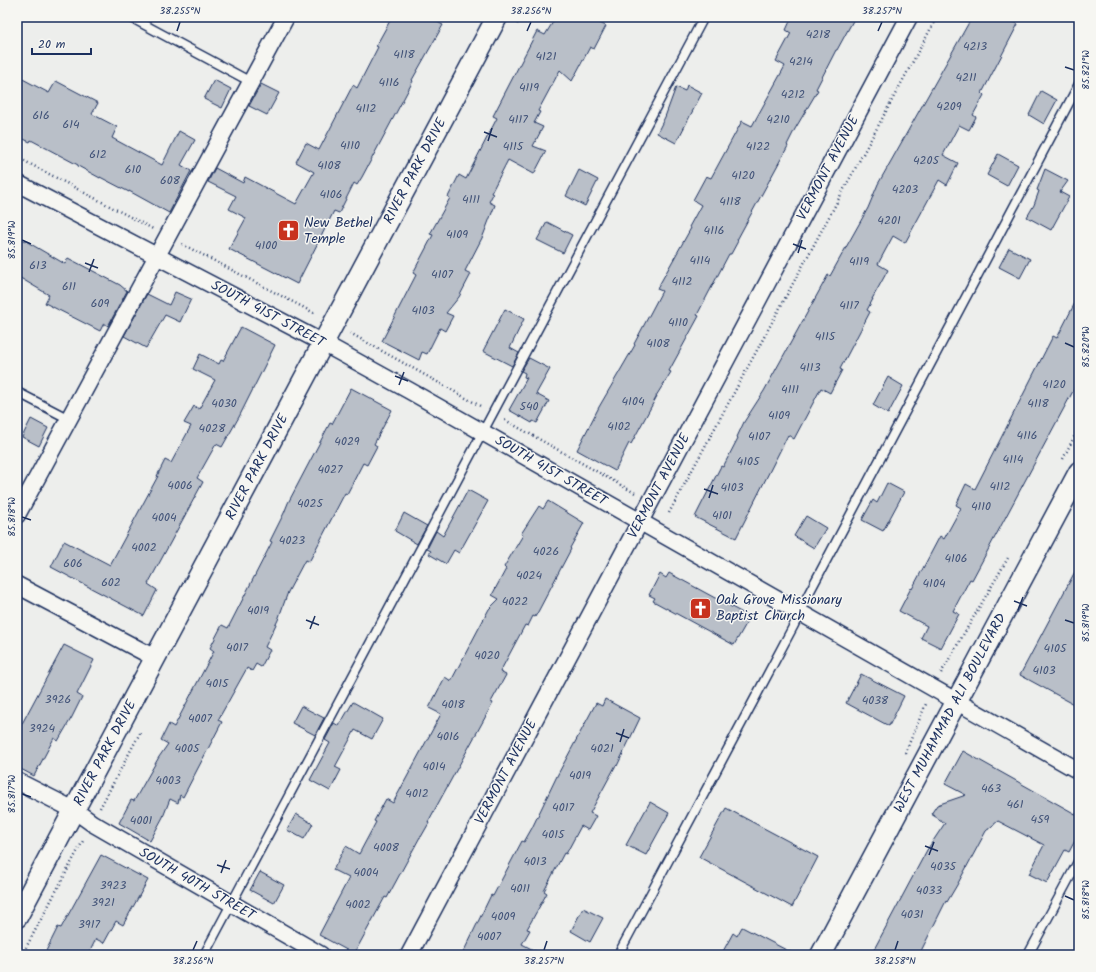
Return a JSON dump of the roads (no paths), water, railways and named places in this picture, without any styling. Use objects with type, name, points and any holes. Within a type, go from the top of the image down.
[{"type":"street","points":[[17,515],[286,17]]},
{"type":"street","name":"VERMONT AVENUE","points":[[409,955],[909,17]]},
{"type":"street","name":"RIVER PARK DRIVE","points":[[17,917],[495,18]]},
{"type":"street","name":"SOUTH 41ST STREET","points":[[17,183],[323,343],[483,432],[1079,771]]},
{"type":"street","name":"WEST MUHAMMAD ALI BOULEVARD","points":[[821,955],[1079,472]]},
{"type":"street","points":[[17,585],[155,658]]},
{"type":"street","name":"SOUTH 40TH STREET","points":[[17,781],[74,810],[92,823],[321,955]]},
{"type":"lane","points":[[130,17],[251,82]]},
{"type":"lane","points":[[204,955],[704,17]]},
{"type":"lane","points":[[618,955],[800,613],[808,593],[1079,84]]},
{"type":"lane","points":[[17,392],[69,418]]},
{"type":"lane","points":[[1028,955],[1079,860]]},
{"type":"place","name":"New Bethel Temple","points":[[289,231]]},
{"type":"place","name":"Oak Grove Missionary Baptist Church","points":[[701,608]]}]
